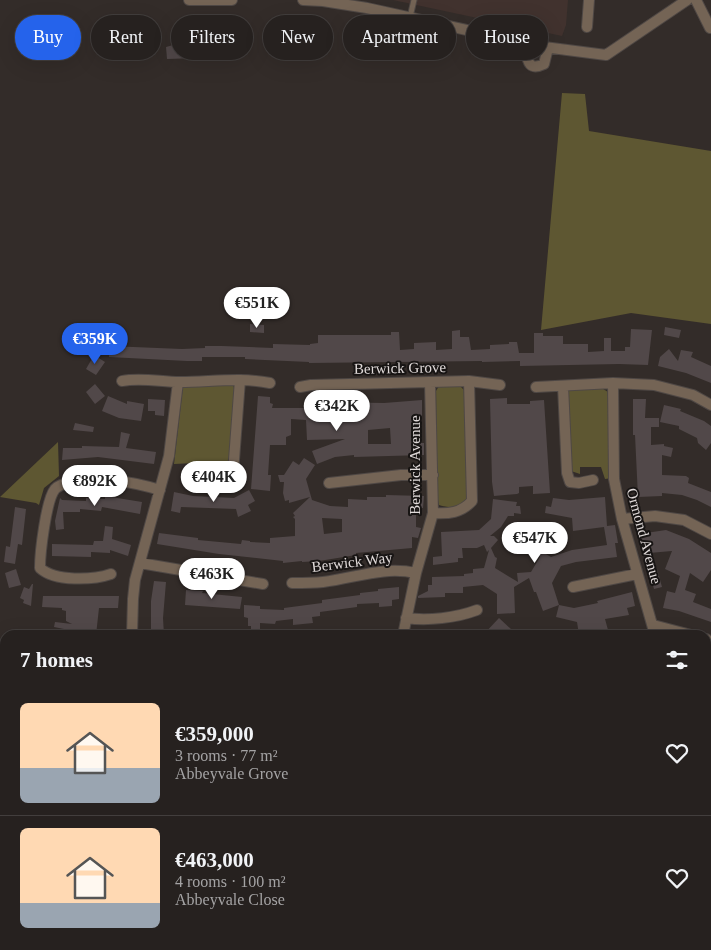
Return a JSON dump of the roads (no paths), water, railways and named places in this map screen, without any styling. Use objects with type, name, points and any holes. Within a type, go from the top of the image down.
[{"type":"street","points":[[189,0],[232,0]]},
{"type":"street","points":[[303,0],[323,0],[396,15]]},
{"type":"street","points":[[587,26],[589,0]]},
{"type":"street","points":[[548,48],[606,55],[686,0]]},
{"type":"street","points":[[696,0],[710,28]]},
{"type":"street","points":[[528,60],[532,66],[537,67],[544,64],[545,60]]},
{"type":"street","points":[[122,381],[133,379],[178,382],[258,380],[270,383]]},
{"type":"street","points":[[190,473],[209,479],[228,479],[233,473],[240,380]]},
{"type":"street","points":[[433,513],[450,514],[465,509],[472,501],[468,381]]},
{"type":"street","name":"Berwick Grove","points":[[300,386],[468,381],[500,385]]},
{"type":"street","points":[[132,630],[135,580],[169,456],[178,382]]},
{"type":"street","name":"Berwick Avenue","points":[[404,630],[416,574],[433,513],[430,382]]},
{"type":"street","points":[[536,387],[613,383],[654,385],[692,395],[711,405]]},
{"type":"street","name":"Ormond Avenue","points":[[613,383],[614,479],[622,519],[654,630]]},
{"type":"street","points":[[563,386],[567,473],[570,482],[579,483],[593,480]]},
{"type":"street","points":[[329,483],[401,475],[433,475]]},
{"type":"street","points":[[111,574],[98,578],[64,577],[45,573],[40,568],[40,555],[50,498],[55,489],[64,484],[84,480],[114,479],[160,490]]},
{"type":"street","points":[[622,519],[655,516],[684,520],[711,534]]},
{"type":"street","points":[[140,562],[263,584]]},
{"type":"street","name":"Berwick Way","points":[[292,583],[323,582],[372,572],[401,570],[416,574]]},
{"type":"street","points":[[574,587],[637,574]]},
{"type":"street","points":[[406,618],[463,615],[477,610]]},
{"type":"lane","points":[[411,15],[414,0]]}]
